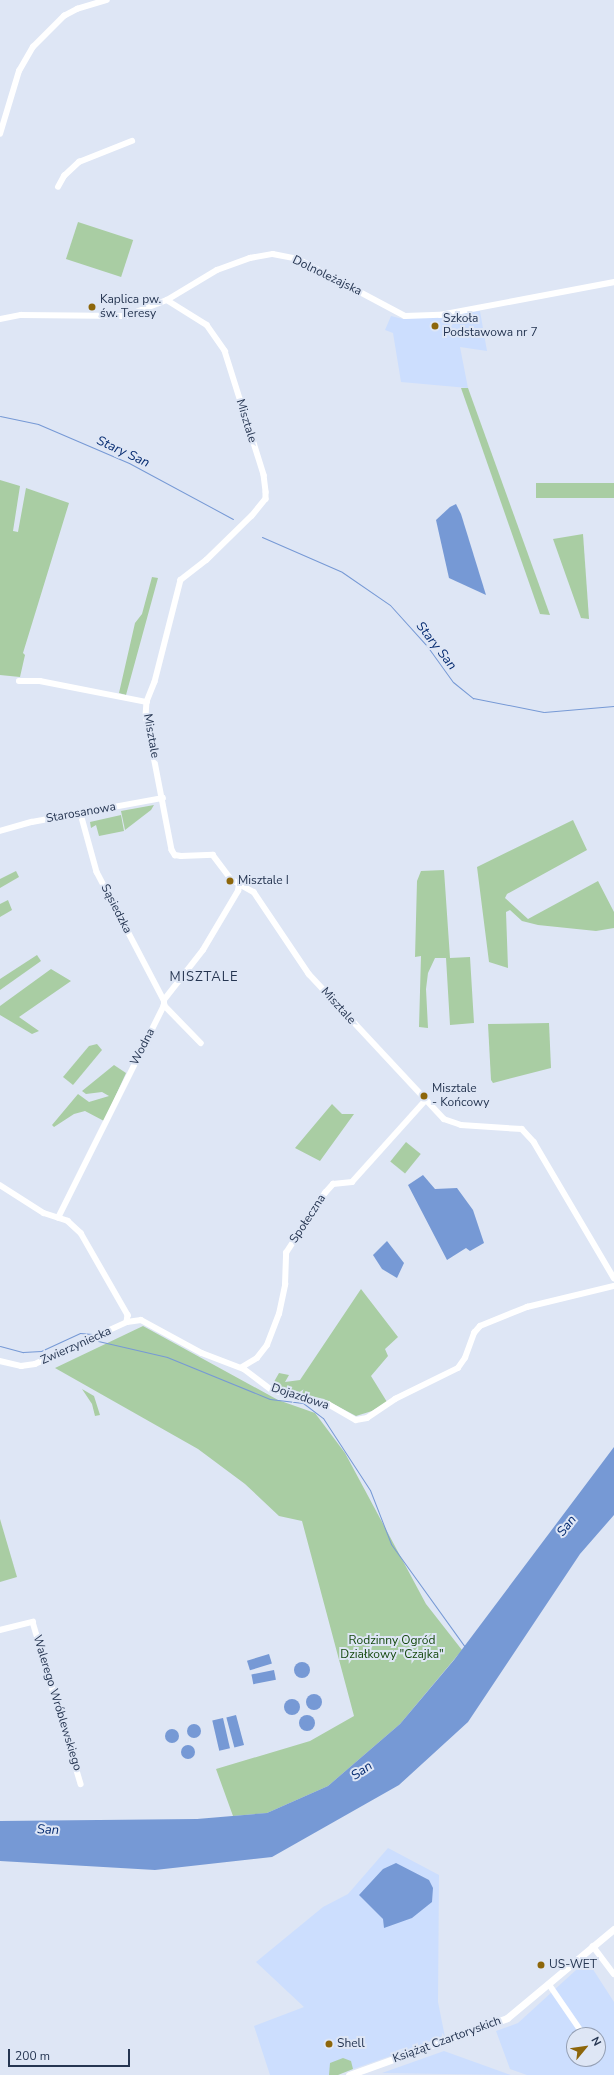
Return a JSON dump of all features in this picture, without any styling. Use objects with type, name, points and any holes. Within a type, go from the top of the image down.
[{"type":"main road","name":"Książąt Czartoryskich","points":[[349,2075],[497,2023],[514,2013],[614,1929]]},
{"type":"street","points":[[0,134],[19,71],[32,47],[64,16],[76,9],[107,0]]},
{"type":"street","points":[[58,187],[64,176],[79,162],[132,141]]},
{"type":"street","name":"Dolnoleżajska","points":[[0,319],[21,316],[126,316],[167,300],[217,270],[250,258],[273,254],[298,259],[405,316],[440,315],[613,282]]},
{"type":"street","name":"Misztale","points":[[167,300],[207,325],[225,351],[266,486],[266,499],[245,524],[207,560],[181,580],[155,682],[146,702],[146,715],[172,850],[175,855],[214,855],[232,880],[254,892],[309,974],[425,1101],[444,1119],[461,1125],[522,1129],[534,1142],[614,1278]]},
{"type":"street","points":[[19,681],[40,681],[146,702]]},
{"type":"street","name":"Starosanowa","points":[[0,831],[32,822],[162,798]]},
{"type":"street","name":"Sąsiedzka","points":[[81,814],[97,872],[164,1003],[201,1043]]},
{"type":"street","name":"Wodna","points":[[58,1218],[164,1003],[203,950],[238,891],[239,884]]},
{"type":"street","name":"Społeczna","points":[[242,1368],[257,1358],[267,1345],[281,1307],[285,1285],[286,1253],[324,1193],[333,1184],[352,1182],[425,1101]]},
{"type":"street","points":[[0,1185],[44,1213],[68,1221],[81,1234],[128,1315],[127,1322],[141,1320]]},
{"type":"street","name":"Dojazdowa","points":[[128,1315],[141,1320],[202,1353],[242,1368],[272,1390],[328,1404],[353,1419],[360,1420],[458,1368],[465,1358],[474,1333],[480,1326],[527,1307],[614,1286]]},
{"type":"street","name":"Zwierzyniecka","points":[[0,1360],[21,1366],[35,1364],[127,1322]]},
{"type":"street","name":"Walerego Wróblewskiego","points":[[0,1630],[33,1622],[81,1784]]},
{"type":"street","points":[[593,1946],[614,1974]]},
{"type":"street","points":[[549,1984],[579,2027]]},
{"type":"shaded area","points":[[480,311],[487,351],[460,347],[468,388],[401,382],[393,333],[385,330],[391,316],[403,319]]},
{"type":"shaded area","points":[[388,1848],[439,1875],[438,2002],[445,2037],[336,2075],[270,2075],[254,2026],[304,2007],[256,1962],[323,1907],[348,1894]]},
{"type":"shaded area","points":[[587,1960],[614,2002],[614,2075],[527,2075],[510,2069],[496,2031],[518,2023]]},
{"type":"shaded area","points":[[444,2051],[511,2075],[382,2073]]},
{"type":"green space","points":[[78,222],[133,240],[121,277],[66,259]]},
{"type":"green space","points":[[461,388],[468,388],[550,615],[540,614]]},
{"type":"green space","points":[[0,480],[20,486],[13,531],[18,532],[26,488],[69,503],[23,653],[25,655],[20,677],[0,675]]},
{"type":"green space","points":[[536,483],[614,483],[614,498],[536,498]]},
{"type":"green space","points":[[583,534],[589,619],[581,618],[553,539]]},
{"type":"green space","points":[[152,577],[158,578],[126,695],[119,693],[135,623],[142,614]]},
{"type":"green space","points":[[154,805],[151,810],[125,830],[121,811]]},
{"type":"green space","points":[[121,815],[124,831],[99,836],[96,825],[91,828],[90,822]]},
{"type":"green space","points":[[573,820],[587,850],[507,894],[505,898],[528,919],[598,881],[614,912],[614,928],[596,931],[538,925],[522,921],[510,910],[506,912],[508,968],[489,962],[477,867]]},
{"type":"green space","points":[[444,870],[450,958],[470,957],[474,1023],[450,1025],[446,958],[435,958],[428,973],[426,989],[428,1028],[419,1027],[421,956],[415,957],[417,881],[421,871]]},
{"type":"green space","points":[[16,871],[19,877],[0,888],[0,879]]},
{"type":"green space","points":[[8,900],[12,910],[0,917],[0,904]]},
{"type":"green space","points":[[37,955],[41,961],[0,990],[0,979]]},
{"type":"green space","points":[[51,969],[71,981],[19,1017],[39,1031],[32,1034],[0,1015],[0,1006]]},
{"type":"green space","points":[[549,1023],[551,1068],[493,1083],[491,1080],[488,1024]]},
{"type":"green space","points":[[97,1044],[102,1050],[73,1085],[63,1077],[89,1046]]},
{"type":"green space","points":[[114,1065],[126,1073],[104,1121],[85,1111],[74,1114],[54,1127],[52,1125],[78,1094],[89,1102],[109,1096],[102,1092],[86,1094],[82,1091]]},
{"type":"green space","points":[[332,1104],[342,1114],[354,1114],[320,1161],[295,1148]]},
{"type":"green space","points":[[406,1142],[421,1154],[405,1173],[390,1161]]},
{"type":"green space","points":[[361,1289],[398,1337],[385,1349],[388,1356],[371,1376],[387,1402],[372,1411],[356,1416],[324,1399],[271,1387],[279,1373],[289,1375],[285,1382],[300,1380]]},
{"type":"green space","name":"Rodzinny Ogród Działkowy \"Czajka\"","points":[[143,1326],[278,1400],[315,1413],[345,1453],[426,1604],[462,1650],[400,1724],[328,1786],[267,1813],[233,1816],[216,1769],[310,1741],[354,1716],[302,1521],[279,1516],[245,1484],[198,1449],[55,1368]]},
{"type":"green space","points":[[82,1389],[94,1396],[100,1415],[95,1416],[92,1404]]},
{"type":"green space","points":[[0,1519],[17,1577],[0,1582]]},
{"type":"green space","points":[[343,2058],[351,2061],[353,2069],[338,2075],[329,2075],[330,2063]]},
{"type":"water","points":[[456,504],[461,514],[486,595],[449,578],[436,520],[450,507]]},
{"type":"water","points":[[423,1175],[435,1189],[457,1188],[473,1210],[484,1243],[470,1251],[466,1248],[447,1260],[408,1185]]},
{"type":"water","points":[[387,1241],[404,1263],[397,1278],[382,1269],[373,1255]]},
{"type":"water","name":"San","points":[[614,1447],[614,1515],[580,1554],[468,1722],[399,1785],[272,1857],[155,1870],[0,1861],[0,1821],[197,1819],[267,1813],[328,1786],[400,1724],[454,1660]]},
{"type":"water","points":[[269,1654],[272,1664],[250,1670],[247,1661]]},
{"type":"water","points":[[302,1662],[309,1667],[310,1670],[305,1677],[302,1678],[295,1673],[294,1670],[299,1663]]},
{"type":"water","points":[[274,1670],[276,1680],[253,1684],[251,1674]]},
{"type":"water","points":[[314,1694],[321,1699],[322,1702],[317,1709],[314,1710],[307,1705],[306,1702],[311,1695]]},
{"type":"water","points":[[292,1699],[299,1704],[300,1707],[295,1714],[292,1715],[285,1710],[284,1707],[289,1700]]},
{"type":"water","points":[[236,1715],[244,1745],[234,1748],[226,1718]]},
{"type":"water","points":[[307,1715],[314,1720],[315,1723],[310,1730],[307,1731],[300,1726],[299,1723],[304,1716]]},
{"type":"water","points":[[223,1718],[230,1748],[219,1751],[212,1720]]},
{"type":"water","points":[[194,1724],[199,1726],[201,1731],[199,1736],[194,1738],[189,1736],[187,1731],[189,1726]]},
{"type":"water","points":[[172,1729],[177,1731],[179,1736],[177,1741],[172,1743],[167,1741],[165,1736],[167,1731]]},
{"type":"water","points":[[188,1745],[193,1747],[195,1752],[193,1757],[188,1759],[183,1757],[181,1752],[183,1747]]},
{"type":"water","points":[[396,1863],[429,1880],[433,1888],[432,1902],[412,1918],[384,1928],[383,1919],[359,1895],[383,1869]]},
{"type":"waterway","name":"Stary San","points":[[0,416],[38,424],[129,463],[233,519]]},
{"type":"waterway","name":"Stary San","points":[[262,537],[342,572],[390,605],[427,646],[453,682],[473,698],[544,712],[614,706]]},
{"type":"waterway","points":[[0,1346],[23,1352],[41,1351],[80,1333],[92,1334]]},
{"type":"waterway","points":[[98,1341],[167,1357],[270,1399],[303,1403],[323,1418],[370,1490],[391,1544],[465,1647]]},
{"type":"place","name":"Kaplica pw. św. Teresy","points":[[92,307]]},
{"type":"place","name":"Szkoła Podstawowa nr 7","points":[[435,326]]},
{"type":"place","name":"Misztale I","points":[[230,881]]},
{"type":"place","name":"Misztale - Końcowy","points":[[424,1096]]},
{"type":"place","name":"US-WET","points":[[541,1965]]},
{"type":"place","name":"Shell","points":[[329,2044]]},
{"type":"district","name":"MISZTALE","points":[[204,977]]}]
